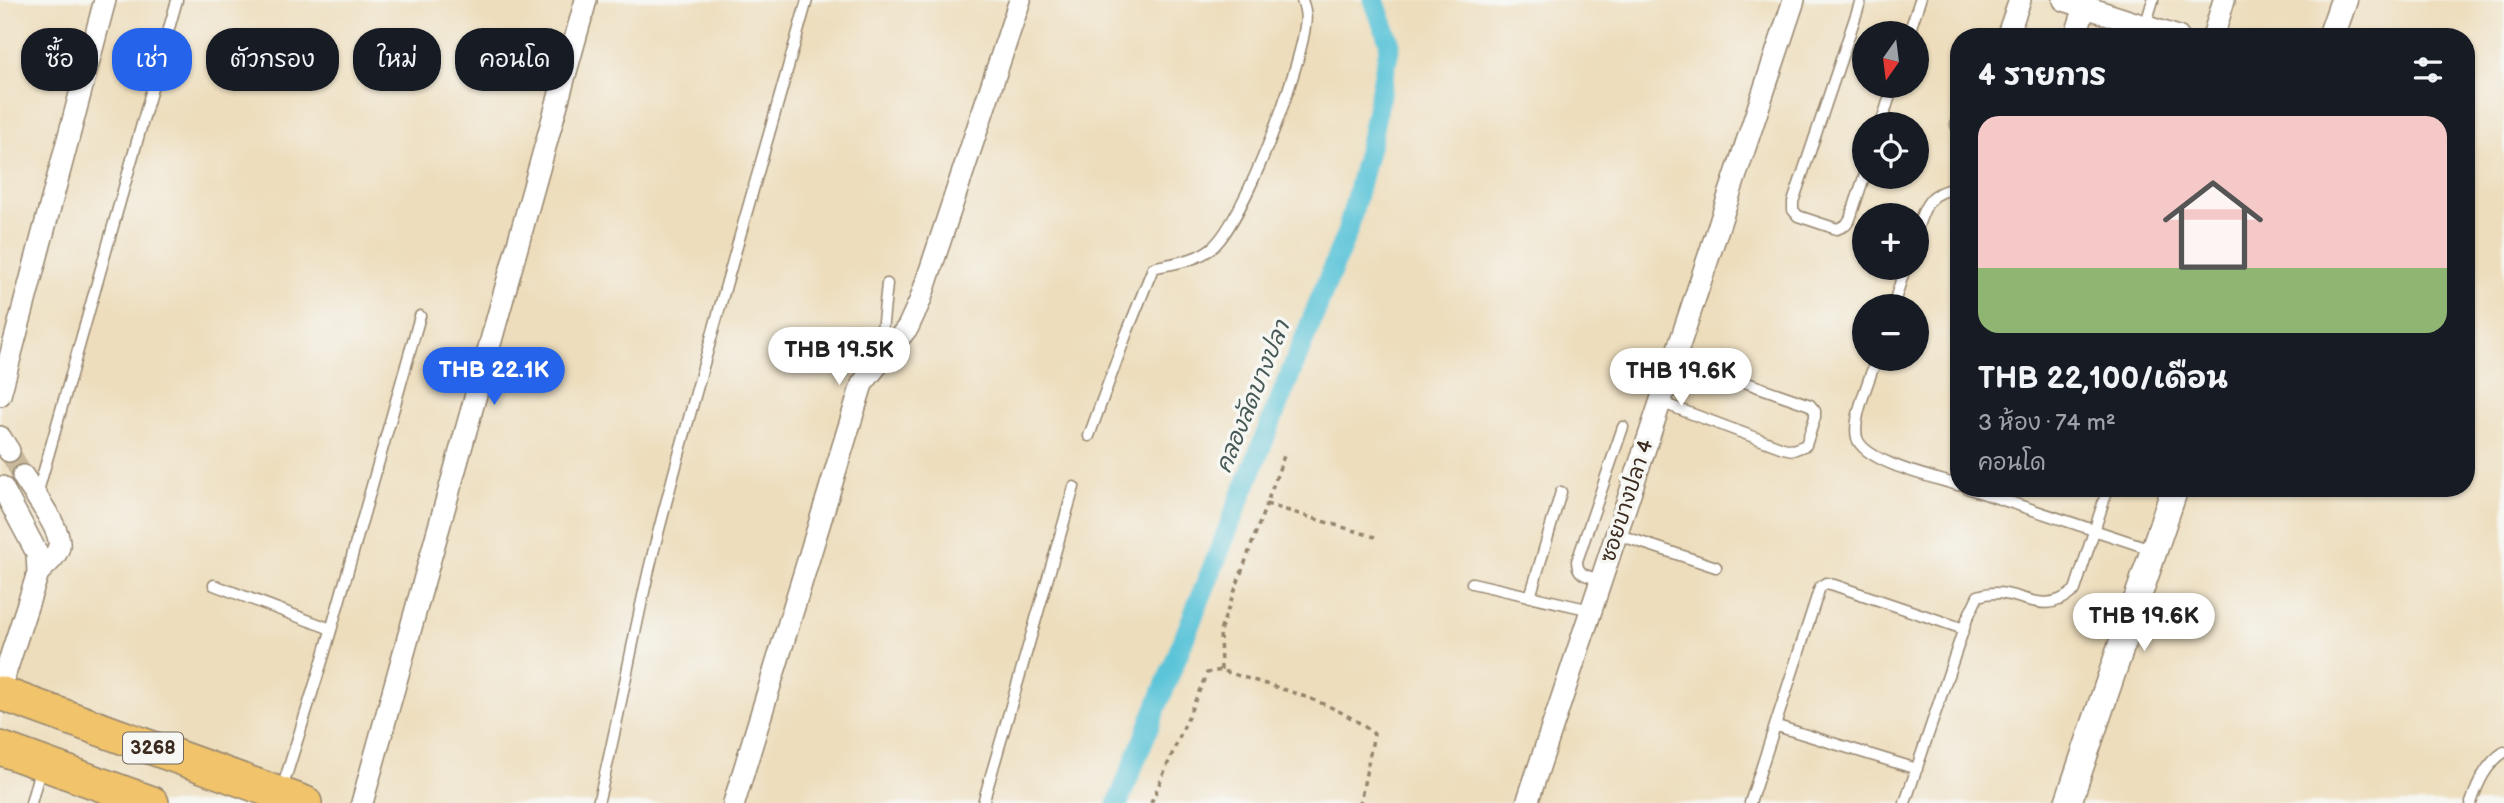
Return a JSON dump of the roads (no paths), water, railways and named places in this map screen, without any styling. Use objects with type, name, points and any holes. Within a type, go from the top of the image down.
[{"type":"main road","name":"3268","points":[[0,691],[293,799]]},
{"type":"main road","name":"3268","points":[[0,748],[152,803]]},
{"type":"street","points":[[0,395],[105,0]]},
{"type":"street","points":[[362,803],[586,0]]},
{"type":"street","points":[[734,803],[856,399],[862,384],[908,327],[920,301],[1020,0]]},
{"type":"street","name":"ซอยบางปลา 4","points":[[1527,803],[1794,0]]},
{"type":"street","points":[[2010,28],[2020,0]]},
{"type":"street","points":[[2064,0],[2092,6],[2137,28]]},
{"type":"street","points":[[2216,28],[2224,0]]},
{"type":"street","points":[[2334,28],[2344,0]]},
{"type":"street","points":[[2081,28],[2092,6]]},
{"type":"street","points":[[23,476],[57,533],[60,544],[56,554],[38,573]]},
{"type":"street","points":[[0,691],[38,573],[37,553],[2,487]]},
{"type":"street","points":[[15,510],[36,497]]},
{"type":"street","points":[[2070,802],[2172,497]]},
{"type":"lane","points":[[36,497],[177,0]]},
{"type":"lane","points":[[598,803],[655,545],[807,0]]},
{"type":"lane","points":[[1089,436],[1153,268],[1191,260],[1212,248],[1239,209],[1274,130],[1302,45],[1306,24],[1306,9],[1302,0]]},
{"type":"lane","points":[[1860,189],[1850,219],[1846,225],[1837,229],[1798,216],[1793,210],[1793,202],[1861,0]]},
{"type":"lane","points":[[1913,21],[1920,0]]},
{"type":"lane","points":[[2144,28],[2153,0]]},
{"type":"lane","points":[[1927,203],[1941,190],[1950,189]]},
{"type":"lane","points":[[878,362],[887,284]]},
{"type":"lane","points":[[293,799],[331,629],[420,316]]},
{"type":"lane","points":[[1660,402],[1783,448],[1793,450],[1805,445],[1815,417],[1815,411],[1810,405],[1710,370]]},
{"type":"lane","points":[[1872,371],[1856,423],[1857,439],[1863,449],[1876,458],[1950,482]]},
{"type":"lane","points":[[1601,580],[1580,574],[1577,561],[1623,428]]},
{"type":"lane","points":[[983,803],[1074,487]]},
{"type":"lane","points":[[1530,597],[1561,492]]},
{"type":"lane","points":[[1994,497],[2154,550]]},
{"type":"lane","points":[[1905,803],[1964,629],[1978,596],[1999,593],[2044,604],[2063,600],[2075,590],[2105,497]]},
{"type":"lane","points":[[1616,534],[1716,567]]},
{"type":"lane","points":[[1472,583],[1591,610]]},
{"type":"lane","points":[[1750,803],[1820,587],[1826,583],[1964,629]]},
{"type":"lane","points":[[214,585],[331,629]]},
{"type":"lane","points":[[1777,726],[1917,769]]},
{"type":"lane","points":[[2471,803],[2478,783],[2489,765],[2504,752]]},
{"type":"lane","points":[[31,803],[41,763]]},
{"type":"waterway","name":"คลองลัดบางปลา","points":[[1118,803],[1348,230],[1371,139],[1390,44],[1374,0]]},
{"type":"tunnel","points":[[9,451],[23,476]]}]
